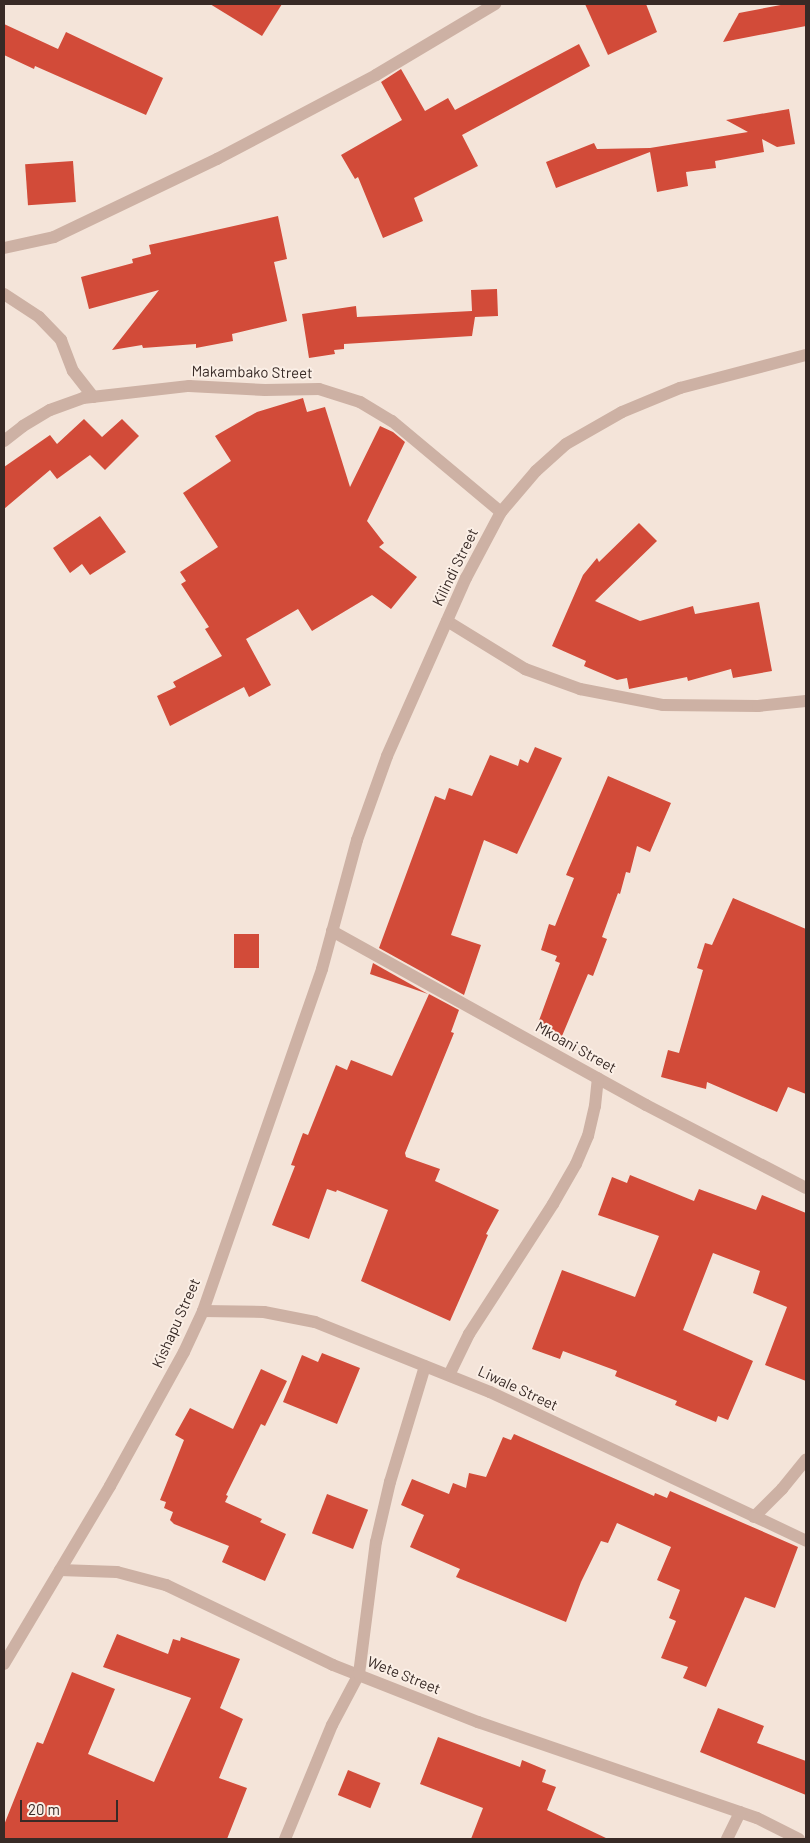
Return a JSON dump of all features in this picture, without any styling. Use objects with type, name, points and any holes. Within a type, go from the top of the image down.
[{"type":"street","points":[[4,248],[54,237],[218,158],[393,65],[495,4]]},
{"type":"street","points":[[5,295],[38,317],[61,340],[73,371],[93,397]]},
{"type":"street","name":"Kilindi Street","points":[[322,969],[357,840],[387,756],[466,578],[501,512],[536,471],[566,444],[622,412],[680,388],[806,355]]},
{"type":"street","name":"Makambako Street","points":[[4,440],[50,410],[83,398],[189,386],[265,390],[319,389],[360,402],[392,422],[501,512]]},
{"type":"street","points":[[446,621],[525,669],[580,689],[663,704],[758,706],[806,701]]},
{"type":"street","name":"Mkoani Street","points":[[332,931],[598,1078],[806,1188]]},
{"type":"street","name":"Kishapu Street","points":[[4,1664],[110,1486],[184,1352],[203,1311],[322,969]]},
{"type":"street","points":[[449,1375],[469,1334],[539,1227],[576,1164],[588,1136],[595,1106],[598,1078]]},
{"type":"street","name":"Liwale Street","points":[[203,1311],[264,1312],[315,1322],[490,1392],[806,1541]]},
{"type":"street","points":[[286,1839],[332,1725],[359,1674],[376,1542],[390,1482],[425,1366]]},
{"type":"street","points":[[754,1517],[782,1489],[806,1460]]},
{"type":"street","name":"Wete Street","points":[[60,1570],[117,1572],[166,1586],[359,1674],[478,1722],[757,1818],[799,1839]]},
{"type":"street","points":[[727,1839],[740,1812]]},
{"type":"building","points":[[210,4],[282,4],[262,36]]},
{"type":"building","points":[[585,4],[646,4],[657,32],[608,55]]},
{"type":"building","points":[[786,4],[806,4],[806,26],[723,42],[739,13]]},
{"type":"building","points":[[4,24],[58,49],[66,32],[163,78],[146,115],[35,66],[34,69],[4,55]]},
{"type":"building","points":[[579,44],[590,66],[462,135],[478,166],[414,198],[423,221],[383,238],[358,177],[355,179],[341,155],[402,120],[381,82],[401,69],[425,111],[448,98],[455,110]]},
{"type":"building","points":[[789,109],[795,144],[777,147],[762,139],[764,152],[715,161],[716,168],[686,172],[688,186],[657,192],[650,152],[556,188],[546,162],[594,143],[597,149],[650,148],[748,132],[726,120]]},
{"type":"building","points":[[73,161],[76,202],[28,205],[25,164]]},
{"type":"building","points":[[278,216],[287,259],[274,262],[287,321],[232,334],[233,341],[196,348],[196,344],[143,348],[142,345],[112,350],[159,290],[89,309],[81,277],[133,263],[132,259],[151,254],[149,245]]},
{"type":"building","points":[[497,289],[498,316],[475,317],[472,336],[344,344],[344,349],[334,350],[335,354],[309,358],[302,314],[356,306],[357,317],[472,311],[471,290]]},
{"type":"building","points":[[303,398],[307,412],[325,407],[350,487],[380,426],[393,432],[405,442],[367,521],[384,543],[379,547],[417,577],[391,609],[372,595],[312,631],[298,609],[246,639],[271,685],[249,697],[244,687],[170,726],[157,696],[176,687],[173,682],[222,656],[205,629],[209,627],[181,584],[186,581],[180,572],[218,547],[183,493],[231,461],[215,436],[257,412]]},
{"type":"building","points":[[84,419],[102,437],[122,419],[139,436],[105,470],[90,455],[57,479],[50,470],[4,509],[4,467],[50,435],[57,444]]},
{"type":"building","points":[[100,516],[126,552],[90,575],[82,564],[70,573],[53,548]]},
{"type":"building","points":[[639,523],[657,541],[595,601],[640,621],[693,606],[695,614],[759,602],[772,671],[733,678],[731,669],[688,681],[687,677],[629,689],[627,678],[617,680],[584,666],[586,661],[552,646],[583,575],[597,558],[599,562]]},
{"type":"building","points":[[535,747],[562,758],[517,854],[484,840],[451,935],[481,945],[464,995],[379,948],[435,796],[445,800],[449,788],[472,796],[490,755],[518,766],[520,759],[528,763]]},
{"type":"building","points":[[608,776],[671,803],[650,852],[637,846],[630,873],[626,872],[620,894],[618,893],[602,937],[607,939],[593,976],[588,974],[562,1036],[537,1026],[560,963],[555,961],[557,956],[541,950],[549,924],[555,926],[574,878],[566,875]]},
{"type":"building","points":[[733,898],[806,929],[806,1094],[788,1087],[777,1112],[707,1082],[706,1089],[661,1077],[668,1050],[679,1053],[703,970],[697,968],[705,943],[712,945]]},
{"type":"building","points":[[234,934],[259,934],[259,968],[234,968]]},
{"type":"building","points":[[373,963],[428,994],[370,974]]},
{"type":"building","points":[[429,994],[459,1010],[451,1032],[454,1033],[405,1153],[406,1157],[440,1169],[435,1181],[499,1210],[486,1234],[488,1235],[450,1321],[361,1281],[388,1210],[337,1190],[336,1192],[327,1189],[309,1239],[272,1225],[295,1166],[291,1165],[303,1133],[308,1135],[336,1065],[347,1070],[351,1060],[392,1076]]},
{"type":"building","points":[[630,1175],[694,1201],[699,1189],[756,1210],[762,1195],[806,1213],[806,1381],[765,1365],[787,1307],[753,1293],[760,1271],[713,1253],[683,1330],[753,1361],[728,1420],[718,1416],[716,1422],[675,1405],[677,1401],[615,1376],[617,1371],[563,1351],[560,1359],[532,1349],[562,1270],[635,1297],[659,1236],[598,1215],[612,1177],[627,1183]]},
{"type":"building","points":[[322,1353],[360,1368],[337,1424],[283,1402],[302,1355],[318,1362]]},
{"type":"building","points":[[261,1369],[287,1381],[265,1426],[261,1424],[226,1495],[228,1496],[225,1502],[262,1519],[260,1522],[286,1534],[265,1581],[222,1562],[229,1546],[174,1524],[170,1520],[173,1512],[164,1508],[166,1502],[160,1500],[184,1440],[175,1435],[190,1408],[233,1429]]},
{"type":"building","points":[[514,1434],[654,1496],[655,1493],[667,1498],[670,1491],[798,1547],[775,1608],[745,1597],[706,1687],[683,1678],[688,1667],[661,1658],[676,1621],[669,1618],[680,1590],[657,1580],[671,1547],[617,1523],[608,1543],[601,1541],[581,1582],[566,1622],[456,1577],[460,1569],[410,1547],[424,1515],[401,1505],[412,1479],[449,1494],[453,1483],[466,1488],[469,1473],[486,1477],[503,1437],[511,1440]]},
{"type":"building","points":[[327,1494],[368,1510],[353,1549],[312,1533]]},
{"type":"building","points":[[117,1634],[168,1654],[173,1639],[180,1641],[181,1637],[240,1659],[220,1708],[243,1719],[219,1778],[247,1788],[227,1839],[4,1839],[4,1825],[37,1742],[43,1744],[72,1672],[115,1689],[88,1754],[154,1782],[191,1698],[103,1667]]},
{"type":"building","points":[[718,1708],[764,1726],[757,1743],[806,1761],[806,1795],[700,1752]]},
{"type":"building","points":[[438,1737],[520,1767],[522,1760],[546,1770],[542,1782],[556,1787],[547,1810],[608,1839],[471,1839],[483,1808],[420,1784]]},
{"type":"building","points":[[348,1770],[380,1783],[370,1808],[338,1795]]}]
